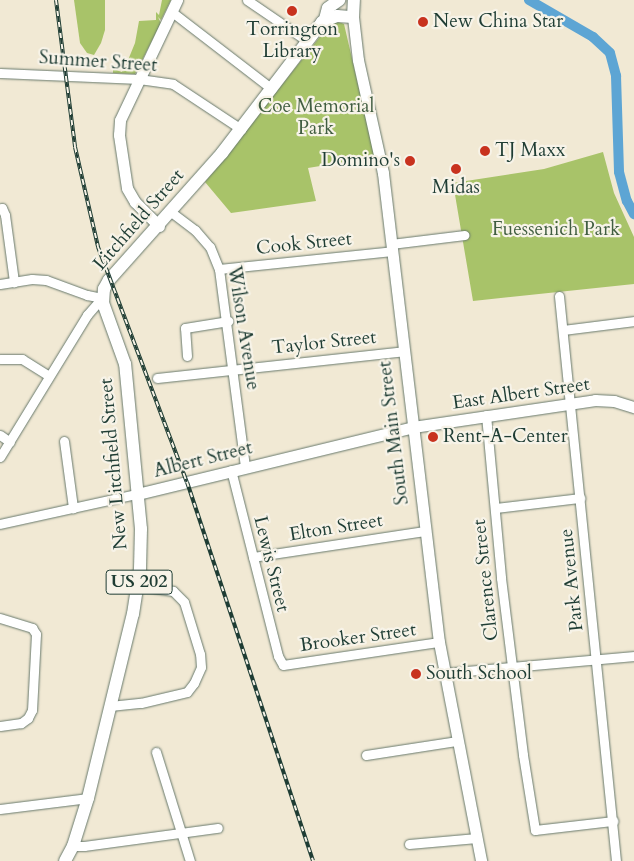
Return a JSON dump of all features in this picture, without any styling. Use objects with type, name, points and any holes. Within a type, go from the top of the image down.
[{"type":"highway","name":"Litchfield Street","points":[[102,298],[109,280],[159,226],[240,129],[325,19],[328,8],[339,0]]},
{"type":"highway","name":"South Main Street","points":[[353,17],[354,0]]},
{"type":"highway","points":[[325,19],[340,16],[353,17]]},
{"type":"highway","name":"New Litchfield Street","points":[[64,861],[73,846],[88,798],[138,586],[141,555],[125,364],[102,298]]},
{"type":"main road","points":[[159,226],[135,202],[127,188],[119,135],[120,120],[178,0]]},
{"type":"main road","name":"South Main Street","points":[[353,17],[358,60],[382,173],[439,642],[456,741],[481,861]]},
{"type":"main road","name":"East Albert Street","points":[[413,427],[486,415],[604,400],[634,407]]},
{"type":"main road","name":"Albert Street","points":[[137,494],[413,427]]},
{"type":"street","points":[[247,0],[307,41]]},
{"type":"street","points":[[172,12],[272,89]]},
{"type":"street","name":"Summer Street","points":[[0,73],[139,79],[173,84],[240,129]]},
{"type":"street","points":[[0,209],[2,208],[5,215],[14,282]]},
{"type":"street","name":"Wilson Avenue","points":[[171,212],[195,230],[210,247],[219,269],[228,321],[245,467]]},
{"type":"street","name":"Cook Street","points":[[219,269],[392,247],[464,234]]},
{"type":"street","points":[[0,284],[32,279],[46,280],[87,295],[102,298]]},
{"type":"street","name":"Park Avenue","points":[[559,296],[616,861]]},
{"type":"street","name":"Litchfield Street","points":[[0,457],[90,310],[102,298]]},
{"type":"street","points":[[187,356],[185,328],[228,321]]},
{"type":"street","points":[[563,330],[634,321]]},
{"type":"street","name":"Taylor Street","points":[[157,378],[404,351]]},
{"type":"street","points":[[0,359],[22,359],[49,376]]},
{"type":"street","name":"Clarence Street","points":[[486,415],[501,578],[523,755],[536,830],[612,821]]},
{"type":"street","points":[[0,435],[10,442]]},
{"type":"street","points":[[64,441],[73,508]]},
{"type":"street","name":"Lewis Street","points":[[231,470],[278,656],[283,665]]},
{"type":"street","name":"Albert Street","points":[[0,524],[137,494]]},
{"type":"street","points":[[496,508],[580,498]]},
{"type":"street","name":"Elton Street","points":[[253,557],[425,531]]},
{"type":"street","points":[[110,706],[144,702],[187,692],[194,683],[201,667],[200,654],[184,602],[173,591],[138,586]]},
{"type":"street","points":[[0,618],[32,628],[36,634],[32,710],[28,718],[21,723],[0,726]]},
{"type":"street","name":"Brooker Street","points":[[283,665],[439,642]]},
{"type":"street","points":[[444,673],[634,656]]},
{"type":"street","points":[[366,755],[456,741]]},
{"type":"street","points":[[156,752],[190,861]]},
{"type":"street","points":[[0,809],[88,798]]},
{"type":"street","points":[[73,846],[218,828]]},
{"type":"street","points":[[409,844],[477,838]]},
{"type":"green space","points":[[74,0],[105,0],[105,30],[101,43],[94,55],[87,53],[80,43]]},
{"type":"green space","points":[[162,0],[171,0],[161,20],[158,17],[161,23],[135,74],[113,73],[113,69],[122,72],[126,65],[135,43],[139,21],[156,20],[156,12],[159,15]]},
{"type":"green space","name":"Coe Memorial Park","points":[[339,22],[344,24],[375,157],[308,168],[316,201],[231,213],[205,182],[330,24]]},
{"type":"green space","name":"Fuessenich Park","points":[[603,152],[614,193],[634,237],[634,284],[473,301],[453,183],[544,169]]},
{"type":"waterway","points":[[529,0],[593,37],[610,53],[616,76],[619,172],[627,201],[634,214]]},
{"type":"railway","points":[[56,0],[75,147],[98,247],[187,482],[313,861]]},
{"type":"place","name":"Torrington Library","points":[[292,11]]},
{"type":"place","name":"New China Star","points":[[423,22]]},
{"type":"place","name":"TJ Maxx","points":[[485,151]]},
{"type":"place","name":"Domino's","points":[[410,161]]},
{"type":"place","name":"Midas","points":[[456,169]]},
{"type":"place","name":"Rent-A-Center","points":[[433,437]]},
{"type":"place","name":"South School","points":[[416,674]]}]
